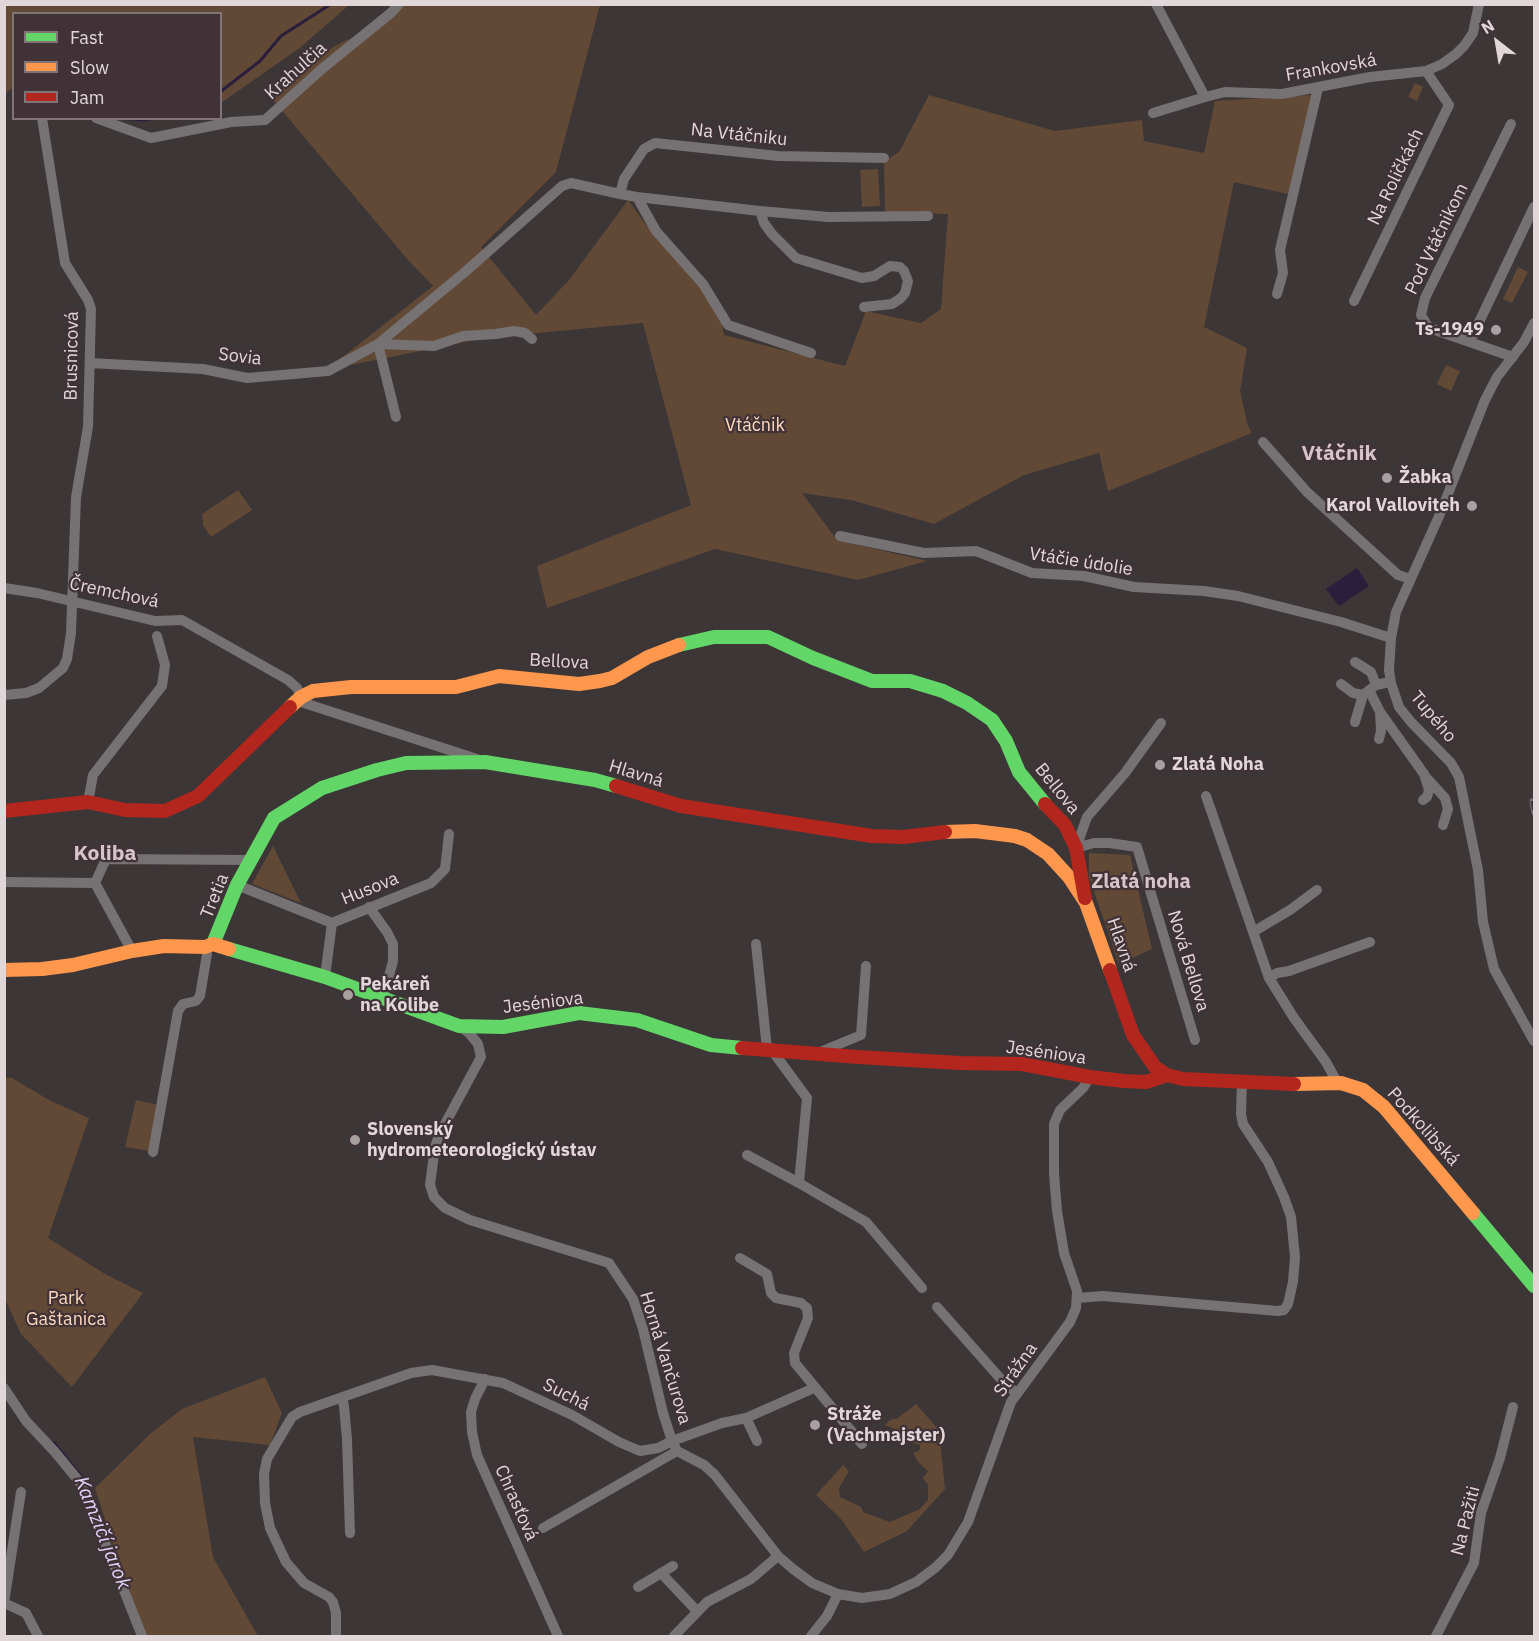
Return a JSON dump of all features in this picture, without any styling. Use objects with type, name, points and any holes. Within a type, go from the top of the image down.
[{"type":"street","name":"Krahulčia","points":[[102,120],[151,138],[231,122],[265,120],[399,4]]},
{"type":"street","points":[[1156,4],[1205,97]]},
{"type":"street","name":"Frankovská","points":[[1153,113],[1225,92],[1282,94],[1401,72],[1426,71],[1442,64],[1464,46],[1473,33],[1479,4]]},
{"type":"street","name":"Na Roličkách","points":[[1354,301],[1449,105],[1426,71]]},
{"type":"street","points":[[1277,294],[1283,273],[1280,250],[1318,88]]},
{"type":"street","name":"Brusnicová","points":[[4,695],[26,693],[39,688],[63,668],[67,659],[70,642],[76,497],[88,427],[90,305],[65,262],[42,120]]},
{"type":"street","name":"Pod Vtáčnikom","points":[[1511,124],[1425,298],[1420,315],[1429,328],[1513,357]]},
{"type":"street","name":"Na Vtáčniku","points":[[620,194],[629,169],[644,149],[655,143],[778,156],[884,158]]},
{"type":"street","name":"Sovia","points":[[90,363],[203,369],[247,378],[328,371],[378,344],[562,186],[571,183],[620,194]]},
{"type":"street","points":[[620,194],[828,217],[928,216]]},
{"type":"street","points":[[637,197],[660,236],[703,284],[728,325],[811,352]]},
{"type":"street","points":[[1470,341],[1534,207]]},
{"type":"street","points":[[760,211],[767,229],[796,258],[862,278],[874,276],[890,266],[900,267],[904,271],[908,281],[901,298],[892,304],[864,307]]},
{"type":"street","name":"Tupého","points":[[1534,322],[1513,357],[1497,377],[1485,400],[1440,514],[1396,612],[1392,633],[1390,679],[1399,707],[1460,777],[1478,870],[1483,922],[1494,969],[1534,1041]]},
{"type":"street","points":[[396,417],[378,344],[435,346],[463,336],[514,331],[525,333],[532,339]]},
{"type":"street","points":[[1263,441],[1307,492],[1398,575],[1412,579]]},
{"type":"street","name":"Vtáčie údolie","points":[[840,536],[917,552],[971,551],[986,554],[1032,573],[1084,576],[1134,587],[1204,591],[1238,596],[1320,618],[1392,633]]},
{"type":"street","name":"Čremchová","points":[[4,588],[155,621],[182,620],[288,680],[297,688],[304,703],[485,762]]},
{"type":"street","points":[[88,802],[93,776],[162,686],[165,665],[157,636]]},
{"type":"street","name":"Bellova","points":[[4,812],[88,802],[125,810],[165,811],[186,803],[198,796],[301,697],[313,692],[351,687],[456,687],[499,676],[579,684],[612,678],[668,648],[714,637],[768,637],[813,658],[872,681],[910,681],[943,691],[992,720],[1006,741],[1019,772],[1065,825],[1076,848],[1086,903]]},
{"type":"street","points":[[1355,662],[1371,672],[1380,712],[1379,739]]},
{"type":"street","points":[[1341,684],[1353,693],[1373,688]]},
{"type":"street","points":[[1355,722],[1373,688]]},
{"type":"street","points":[[1380,712],[1424,774],[1445,798],[1448,809],[1443,825]]},
{"type":"street","points":[[1076,848],[1087,817],[1125,773],[1161,723]]},
{"type":"street","name":"Hlavná","points":[[250,860],[274,818],[322,788],[406,763],[485,762],[595,780],[681,806],[853,834],[903,837],[975,831],[1015,836],[1027,840],[1048,854],[1069,877],[1086,903],[1133,1035],[1149,1061],[1167,1075]]},
{"type":"street","points":[[1423,800],[1428,790],[1424,774]]},
{"type":"street","points":[[1206,796],[1269,978],[1337,1082]]},
{"type":"street","name":"Husova","points":[[237,885],[332,923],[430,883],[445,869],[449,834]]},
{"type":"street","name":"Nová Bellova","points":[[1076,848],[1094,843],[1137,847],[1195,1040]]},
{"type":"street","points":[[95,884],[106,859],[250,860]]},
{"type":"street","name":"Tretia","points":[[209,945],[217,938],[237,885],[250,860]]},
{"type":"street","points":[[4,882],[95,884]]},
{"type":"street","points":[[95,884],[132,951]]},
{"type":"street","points":[[1253,932],[1290,910],[1317,890]]},
{"type":"street","points":[[369,907],[393,944],[393,961],[383,998]]},
{"type":"street","points":[[325,977],[332,923]]},
{"type":"street","points":[[1269,978],[1277,973],[1289,971],[1370,942]]},
{"type":"street","points":[[756,944],[769,1049],[807,1098],[799,1183]]},
{"type":"street","points":[[153,1152],[178,1011],[183,1004],[196,1001],[200,996],[209,945]]},
{"type":"street","name":"Jeséniova","points":[[4,970],[73,965],[164,946],[209,945],[325,977],[459,1026],[503,1027],[579,1013],[637,1020],[711,1045],[960,1063],[1022,1064],[1090,1077],[1146,1082],[1167,1075]]},
{"type":"street","points":[[817,1053],[861,1035],[866,966]]},
{"type":"street","name":"Horná Vančurova","points":[[459,1026],[474,1038],[481,1049],[481,1058],[439,1135],[435,1147],[430,1185],[434,1197],[448,1211],[470,1220],[600,1258],[609,1263],[633,1299],[675,1446],[708,1468],[778,1556],[806,1579],[838,1594]]},
{"type":"street","points":[[789,1074],[791,1059],[799,1052]]},
{"type":"street","name":"Podkolibská","points":[[1167,1075],[1200,1080],[1290,1084],[1337,1082],[1363,1090],[1384,1107],[1534,1286]]},
{"type":"street","points":[[1090,1077],[1083,1088],[1060,1110],[1054,1124],[1057,1212],[1064,1253],[1075,1284],[1077,1298],[1103,1296],[1284,1310],[1291,1293],[1295,1257],[1291,1217],[1268,1162],[1243,1124],[1242,1082]]},
{"type":"street","points":[[747,1155],[866,1222],[922,1288]]},
{"type":"street","points":[[740,1258],[767,1274],[771,1293],[776,1298],[801,1303],[807,1308],[808,1318],[794,1353],[796,1366],[861,1444]]},
{"type":"street","name":"Strážna","points":[[838,1594],[862,1598],[890,1594],[916,1582],[945,1558],[965,1528],[1005,1414],[1017,1393],[1066,1329],[1073,1315],[1077,1298]]},
{"type":"street","points":[[937,1306],[1007,1386],[1017,1393]]},
{"type":"street","name":"Suchá","points":[[336,1636],[336,1613],[333,1602],[329,1597],[304,1583],[286,1562],[278,1548],[268,1517],[264,1474],[269,1454],[292,1417],[300,1412],[417,1371],[444,1372],[503,1383],[640,1451],[675,1446],[722,1423],[746,1418],[814,1388]]},
{"type":"street","name":"Chrasťová","points":[[485,1379],[471,1412],[477,1455],[558,1636]]},
{"type":"street","points":[[4,1388],[26,1421],[55,1452],[85,1492],[142,1636]]},
{"type":"street","points":[[342,1398],[347,1439],[350,1533]]},
{"type":"street","name":"Na Pažiti","points":[[1436,1636],[1474,1563],[1481,1513],[1514,1407]]},
{"type":"street","points":[[746,1418],[757,1441]]},
{"type":"street","points":[[543,1528],[675,1446]]},
{"type":"street","points":[[21,1492],[4,1603],[26,1613],[38,1636]]},
{"type":"street","points":[[674,1636],[707,1602],[751,1579],[778,1556]]},
{"type":"street","points":[[638,1587],[673,1566]]},
{"type":"street","points":[[661,1573],[697,1611]]},
{"type":"street","points":[[811,1636],[827,1616],[838,1594]]},
{"type":"green space","points":[[5,4],[349,4],[301,47],[222,102],[222,12],[12,12],[12,89],[5,93]]},
{"type":"green space","points":[[391,5],[600,5],[556,172],[481,247],[536,315],[569,280],[628,200],[653,234],[690,272],[720,315],[724,335],[845,366],[866,311],[921,323],[941,309],[948,214],[885,213],[884,162],[899,152],[929,95],[1055,131],[1142,120],[1144,141],[1204,153],[1215,101],[1312,95],[1288,194],[1234,182],[1204,327],[1247,348],[1240,391],[1248,426],[1252,433],[1108,491],[1099,453],[1024,475],[934,524],[851,500],[802,493],[837,540],[927,561],[858,580],[715,549],[547,608],[537,566],[691,505],[643,323],[485,338],[326,370],[433,286],[408,260],[273,100],[296,73],[313,59],[346,40],[373,33]]},
{"type":"green space","points":[[1415,83],[1423,87],[1417,101],[1408,97]]},
{"type":"green space","points":[[878,169],[880,206],[862,207],[860,170]]},
{"type":"green space","points":[[1518,267],[1528,272],[1512,303],[1503,299]]},
{"type":"green space","points":[[1446,365],[1460,371],[1451,391],[1437,384]]},
{"type":"green space","points":[[238,490],[252,510],[211,537],[203,525],[202,514]]},
{"type":"green space","points":[[273,846],[301,903],[252,884]]},
{"type":"green space","points":[[1089,853],[1130,855],[1152,949],[1119,964],[1089,877]]},
{"type":"green space","name":"Park Gaštanica","points":[[5,1078],[12,1078],[49,1100],[89,1118],[48,1238],[105,1274],[143,1293],[72,1387],[21,1334],[5,1299]]},
{"type":"green space","points":[[136,1100],[158,1105],[149,1151],[125,1147]]},
{"type":"green space","points":[[265,1377],[282,1413],[270,1445],[193,1437],[213,1557],[258,1636],[146,1636],[95,1488],[150,1434],[182,1409]]},
{"type":"green space","points":[[916,1404],[939,1430],[945,1489],[907,1531],[864,1552],[841,1519],[816,1495],[843,1465],[849,1471],[839,1488],[840,1497],[861,1507],[863,1512],[890,1522],[920,1509],[928,1500],[928,1485],[923,1478],[928,1471],[918,1462],[913,1453],[920,1450],[920,1445],[913,1443],[906,1434],[885,1425]]},
{"type":"shaded area","points":[[1357,568],[1369,586],[1339,606],[1326,589]]},
{"type":"waterway","points":[[222,90],[260,61],[281,36],[331,4]]},
{"type":"waterway","name":"Kamzičí jarok","points":[[54,1443],[85,1481],[88,1488]]},
{"type":"railway","points":[[1532,801],[1534,813]]},
{"type":"traffic: fast","points":[[679,645],[714,637],[768,637],[813,658],[872,681],[910,681],[943,691],[967,703],[992,720],[1006,741],[1019,772],[1045,804]]},
{"type":"traffic: fast","points":[[213,944],[237,885],[274,818],[322,788],[406,763],[485,762],[595,780],[616,786]]},
{"type":"traffic: fast","points":[[229,949],[325,977],[459,1026],[503,1027],[579,1013],[637,1020],[711,1045],[742,1048]]},
{"type":"traffic: fast","points":[[1473,1213],[1534,1286]]},
{"type":"traffic: slow","points":[[290,707],[301,697],[313,691],[351,687],[456,687],[499,676],[579,684],[600,681],[612,678],[648,657],[679,645]]},
{"type":"traffic: slow","points":[[945,832],[975,831],[1015,836],[1027,840],[1048,854],[1069,877],[1086,903],[1110,970]]},
{"type":"traffic: slow","points":[[4,970],[73,965],[164,946],[205,947],[213,944],[229,949]]},
{"type":"traffic: slow","points":[[1294,1084],[1341,1083],[1363,1090],[1384,1107],[1473,1213]]},
{"type":"traffic: jam","points":[[4,811],[88,802],[125,810],[165,811],[198,796],[290,707]]},
{"type":"traffic: jam","points":[[616,786],[681,806],[872,836],[903,837],[945,832]]},
{"type":"traffic: jam","points":[[1045,804],[1065,825],[1076,848],[1085,898]]},
{"type":"traffic: jam","points":[[1110,970],[1133,1035],[1155,1067],[1167,1075],[1183,1079],[1294,1084]]},
{"type":"traffic: jam","points":[[742,1048],[960,1063],[1022,1064],[1124,1081],[1146,1082],[1167,1075]]},
{"type":"place","name":"Ts-1949","points":[[1496,330]]},
{"type":"place","name":"Žabka","points":[[1387,478]]},
{"type":"place","name":"Karol Valloviteh","points":[[1472,506]]},
{"type":"place","name":"Zlatá Noha","points":[[1160,765]]},
{"type":"place","name":"Pekáreň na Kolibe","points":[[348,995]]},
{"type":"place","name":"Slovenský hydrometeorologický ústav","points":[[355,1140]]},
{"type":"place","name":"Stráže (Vachmajster)","points":[[815,1425]]},
{"type":"district","name":"Vtáčnik","points":[[1339,454]]},
{"type":"district","name":"Koliba","points":[[105,854]]},
{"type":"district","name":"Zlatá noha","points":[[1141,882]]}]
